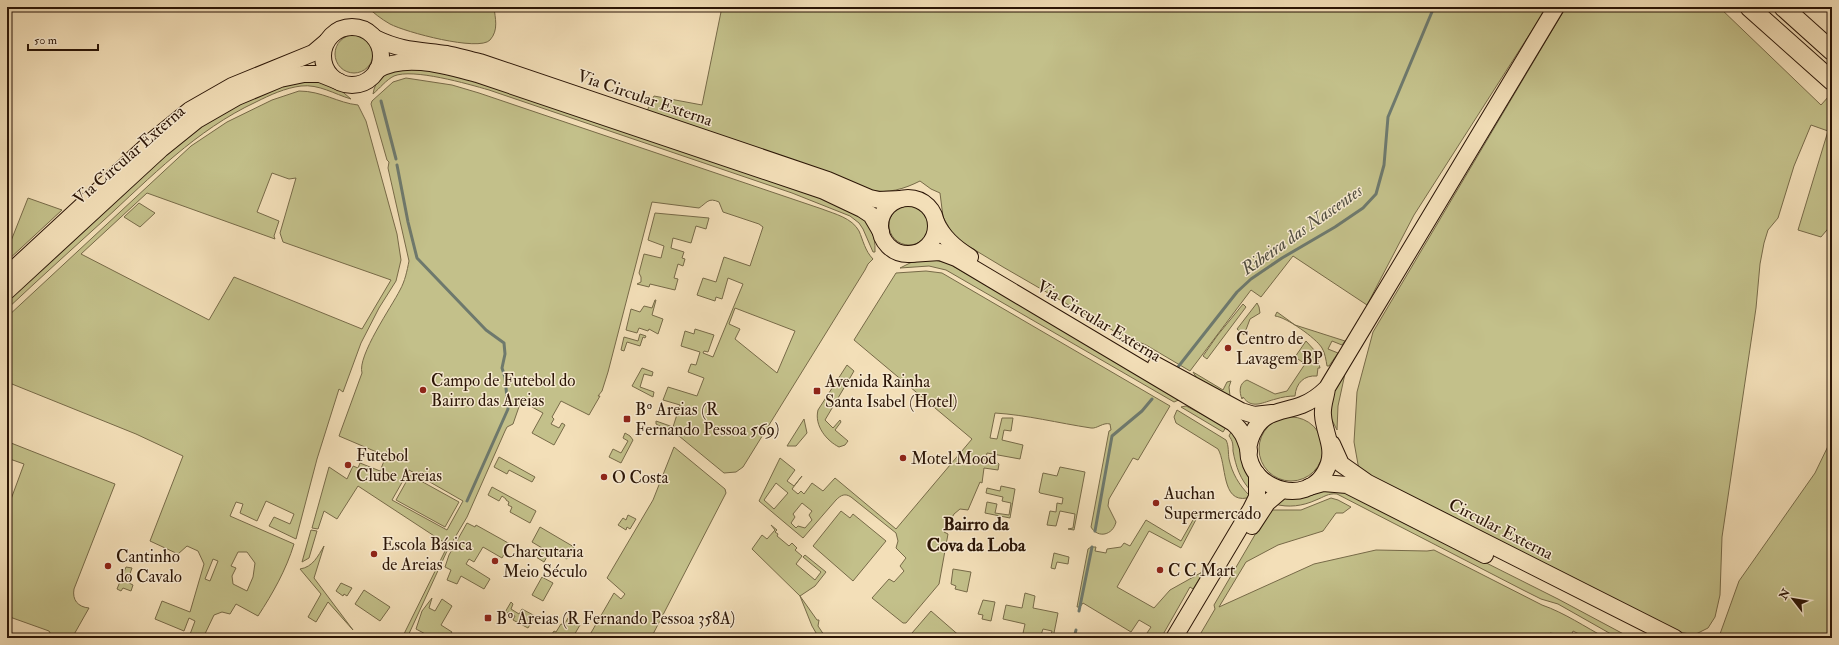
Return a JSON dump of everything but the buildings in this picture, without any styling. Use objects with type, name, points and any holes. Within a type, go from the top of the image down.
[{"type":"highway","points":[[1749,7],[1832,81]]},
{"type":"highway","points":[[1783,7],[1832,51]]},
{"type":"main road","points":[[1327,388],[1323,408],[1331,448],[1328,464],[1320,478],[1305,488],[1292,491],[1281,491],[1269,485],[1257,474],[1253,467],[1249,452],[1250,440],[1255,429],[1260,422],[1273,413],[1302,405],[1317,398],[1327,388],[1556,7]]},
{"type":"main road","points":[[353,26],[362,28],[375,38],[379,45],[381,54],[377,70],[370,79],[354,85],[340,82],[332,77],[325,65],[323,51],[326,42],[336,32],[353,26]]},
{"type":"main road","name":"Via Circular Externa","points":[[375,38],[391,46],[402,49],[448,54],[480,62],[828,180],[870,198],[879,200],[901,199]]},
{"type":"main road","name":"Via Circular Externa","points":[[7,275],[153,140],[190,110],[232,86],[313,53],[326,42]]},
{"type":"main road","name":"Via Circular Externa","points":[[377,70],[387,64],[396,62],[416,62],[446,66],[477,74],[824,191],[851,203],[871,215],[881,232]]},
{"type":"main road","name":"Via Circular Externa","points":[[7,291],[161,149],[197,120],[237,97],[280,79],[304,74],[320,74],[340,82]]},
{"type":"main road","points":[[911,198],[921,201],[933,213],[936,222],[936,231],[930,243],[920,252],[910,254],[892,250],[885,243],[880,224],[883,214],[892,203],[901,199],[911,198]]},
{"type":"main road","name":"Via Circular Externa","points":[[936,222],[941,234],[960,251],[1158,365],[1241,411],[1254,415],[1273,413]]},
{"type":"main road","name":"Via Circular Externa","points":[[910,254],[940,252],[956,258],[1233,423],[1240,428],[1244,435],[1249,452]]},
{"type":"main road","points":[[1288,409],[1304,411],[1311,415],[1327,432]]},
{"type":"main road","name":"Circular Externa","points":[[1327,432],[1336,456],[1341,464],[1368,483],[1675,638]]},
{"type":"main road","points":[[1174,638],[1251,509],[1256,497],[1257,474]]},
{"type":"main road","name":"Circular Externa","points":[[1305,488],[1323,483],[1347,485],[1649,638]]},
{"type":"main road","points":[[1186,638],[1260,514],[1270,499],[1281,491]]},
{"type":"shaded area","points":[[367,7],[494,7],[496,20],[495,32],[490,40],[483,43],[472,44],[442,40],[410,32],[390,24]]},
{"type":"shaded area","points":[[722,7],[1547,7],[1414,215],[1367,305],[1293,256],[1261,297],[1251,290],[1190,371],[1146,345],[1119,334],[955,238],[943,217],[940,193],[931,189],[920,181],[896,190],[870,190],[647,111],[654,96],[702,105]]},
{"type":"shaded area","points":[[1566,7],[1719,7],[1821,105],[1829,96],[1832,99],[1832,224],[1821,237],[1798,230],[1828,131],[1811,125],[1794,166],[1778,218],[1768,230],[1764,243],[1760,264],[1756,308],[1722,537],[1720,595],[1715,617],[1708,628],[1694,635],[1680,632],[1642,615],[1359,470],[1354,442],[1357,392],[1373,332]]},
{"type":"shaded area","points":[[350,35],[358,35],[368,40],[372,47],[372,61],[368,68],[358,73],[350,73],[340,68],[338,65],[335,58],[335,50],[340,40],[343,38]]},
{"type":"shaded area","points":[[396,67],[451,73],[829,199],[856,212],[868,223],[872,230],[875,252],[873,252],[859,223],[850,216],[792,193],[489,90],[427,75],[403,74],[391,78],[373,94],[378,81]]},
{"type":"shaded area","points":[[406,78],[452,85],[479,93],[843,217],[852,223],[859,231],[866,249],[873,259],[868,264],[743,467],[736,472],[724,473],[679,436],[656,424],[656,421],[673,427],[680,405],[663,400],[668,387],[697,396],[704,378],[688,372],[691,364],[696,365],[700,352],[681,346],[685,331],[694,334],[695,329],[714,335],[708,352],[704,351],[703,353],[713,357],[743,284],[728,278],[722,299],[716,297],[715,301],[697,295],[703,278],[716,282],[724,257],[750,266],[763,227],[759,224],[723,212],[719,202],[712,200],[708,201],[699,208],[652,202],[608,372],[602,391],[598,396],[600,396],[589,415],[561,401],[552,417],[554,419],[551,424],[559,428],[562,423],[565,425],[554,445],[532,433],[543,413],[521,401],[513,424],[507,427],[505,431],[467,517],[447,551],[407,638],[402,638],[448,545],[358,486],[337,519],[324,511],[318,529],[312,528],[329,467],[347,479],[353,466],[358,468],[360,463],[380,471],[386,456],[339,436],[362,373],[362,365],[365,355],[376,331],[402,287],[409,261],[388,168],[389,162],[387,160],[371,104],[372,101],[393,82]],"holes":[[[735,308],[795,331],[777,373],[735,339],[740,329],[729,324]],[[409,470],[463,501],[447,530],[392,500]]]},
{"type":"shaded area","points":[[314,80],[338,88],[351,99],[314,86],[301,86],[289,88],[272,94],[234,113],[194,140],[157,171],[7,309],[7,300],[172,147],[217,115],[275,87]]},
{"type":"shaded area","points":[[299,91],[315,93],[358,105],[366,121],[397,234],[401,260],[396,281],[379,308],[361,343],[343,392],[339,389],[317,459],[296,539],[269,526],[274,517],[290,524],[294,514],[266,501],[257,521],[240,513],[243,504],[236,502],[230,516],[294,544],[274,590],[258,616],[236,604],[230,614],[222,612],[214,615],[203,638],[190,638],[189,637],[195,621],[189,618],[184,631],[155,619],[162,601],[190,612],[204,564],[198,551],[187,546],[178,554],[150,541],[183,456],[136,434],[7,382],[7,317],[191,146],[227,122],[272,100]],"holes":[[[272,173],[289,179],[296,178],[280,233],[283,242],[391,280],[362,329],[234,277],[209,320],[81,254],[147,193],[275,239],[274,236],[279,221],[257,212]],[[238,552],[247,552],[255,563],[253,577],[247,591],[233,584],[232,576],[236,568],[231,566]],[[213,559],[218,561],[210,581],[205,579]]]},
{"type":"shaded area","points":[[28,198],[62,210],[7,261],[7,251]]},
{"type":"shaded area","points":[[139,203],[155,213],[140,227],[124,217]]},
{"type":"shaded area","points":[[909,205],[917,207],[923,211],[927,217],[929,225],[927,233],[923,239],[917,243],[909,245],[901,243],[895,239],[891,233],[889,225],[891,217],[895,211],[901,207]]},
{"type":"shaded area","points":[[655,213],[709,218],[706,229],[696,226],[691,243],[673,238],[671,248],[684,252],[682,258],[685,259],[683,266],[678,264],[674,278],[678,279],[675,290],[650,284],[649,287],[637,284],[641,282],[639,273],[644,254],[661,258],[664,246],[648,240]]},
{"type":"shaded area","points":[[934,260],[948,263],[1181,399],[1174,402],[946,270],[929,266],[900,268],[914,261]]},
{"type":"shaded area","points":[[926,271],[942,273],[1170,406],[1138,460],[1133,458],[1109,499],[1108,506],[1116,522],[1112,530],[1105,534],[1097,533],[1091,527],[1109,431],[1111,430],[1110,424],[1091,428],[1031,417],[995,413],[990,438],[997,439],[1002,418],[1013,418],[1011,431],[1004,430],[1002,440],[1023,445],[1020,459],[987,453],[986,458],[994,460],[999,464],[998,470],[984,468],[982,483],[980,482],[968,510],[960,509],[954,514],[944,532],[948,534],[939,584],[906,623],[903,623],[872,598],[889,579],[894,582],[904,571],[900,566],[906,558],[896,548],[898,541],[896,533],[851,497],[845,495],[836,500],[803,538],[759,501],[780,458],[795,470],[787,481],[794,486],[802,476],[792,489],[798,494],[801,491],[804,494],[812,483],[823,491],[835,478],[896,529],[972,439],[854,340],[896,273]],"holes":[[[776,483],[788,493],[774,509],[764,500]],[[802,503],[812,511],[809,515],[812,520],[805,528],[798,526],[796,528],[791,523],[795,517],[793,514]]]},
{"type":"shaded area","points":[[655,300],[652,315],[663,319],[658,334],[649,329],[648,331],[639,328],[637,333],[626,330],[631,309],[640,312],[644,306],[652,308]]},
{"type":"shaded area","points":[[1257,303],[1260,313],[1250,319],[1244,335],[1237,329]]},
{"type":"shaded area","points":[[1243,304],[1246,307],[1207,359],[1203,356]]},
{"type":"shaded area","points":[[1277,312],[1295,325],[1345,341],[1342,345],[1332,341],[1328,349],[1338,353],[1329,366],[1327,366],[1324,352],[1319,344],[1293,324],[1275,316]]},
{"type":"shaded area","points":[[640,334],[646,336],[645,338],[643,337],[640,346],[627,342],[624,351],[621,350],[624,337],[638,341]]},
{"type":"shaded area","points":[[1306,341],[1316,352],[1320,368],[1318,368],[1317,376],[1305,378],[1299,384],[1295,396],[1288,396],[1258,404],[1250,403],[1243,397],[1242,399],[1240,388],[1242,383],[1247,380],[1275,394],[1287,391],[1305,364],[1295,357]]},
{"type":"shaded area","points":[[847,365],[854,371],[825,420],[833,428],[840,420],[841,422],[835,430],[848,441],[845,445],[839,447],[830,441],[822,432],[817,416],[818,410]]},
{"type":"shaded area","points":[[642,368],[653,372],[652,376],[644,374],[640,387],[654,392],[653,397],[632,386]]},
{"type":"shaded area","points":[[1346,369],[1338,406],[1337,430],[1330,416],[1333,392]]},
{"type":"shaded area","points":[[1193,372],[1223,390],[1227,382],[1231,381],[1229,387],[1230,396],[1198,380]]},
{"type":"shaded area","points":[[1186,406],[1215,421],[1228,424],[1223,432],[1181,407]]},
{"type":"shaded area","points":[[1177,410],[1226,440],[1232,469],[1239,483],[1249,495],[1247,498],[1239,498],[1233,495],[1226,481],[1221,456],[1218,449],[1176,423],[1174,417]]},
{"type":"shaded area","points":[[1285,417],[1297,417],[1314,426],[1321,437],[1323,449],[1321,461],[1314,472],[1297,481],[1285,481],[1273,476],[1264,467],[1259,455],[1259,443],[1264,431],[1273,422]]},
{"type":"shaded area","points":[[804,419],[807,433],[796,446],[787,446]]},
{"type":"shaded area","points":[[1233,428],[1251,478],[1251,491],[1241,477],[1236,462],[1229,436]]},
{"type":"shaded area","points":[[625,433],[633,440],[621,463],[609,457],[613,449],[621,453],[628,441],[623,438]]},
{"type":"shaded area","points":[[1832,438],[1832,638],[1723,638],[1720,634],[1739,581],[1815,473]]},
{"type":"shaded area","points":[[11,443],[115,484],[74,589],[75,600],[82,606],[89,608],[72,638],[53,638],[49,631],[7,616],[7,510],[24,464],[7,458]]},
{"type":"shaded area","points":[[674,447],[725,489],[726,493],[651,638],[588,638],[614,593],[621,599],[625,594],[607,578],[653,500]]},
{"type":"shaded area","points":[[499,457],[535,477],[532,482],[509,470],[507,474],[494,467]]},
{"type":"shaded area","points":[[1060,467],[1085,472],[1074,530],[1068,529],[1073,528],[1075,514],[1060,511],[1056,526],[1047,525],[1050,511],[1056,512],[1057,503],[1062,504],[1063,498],[1039,492],[1043,473],[1057,476]]},
{"type":"shaded area","points":[[410,475],[459,502],[445,527],[396,500]]},
{"type":"shaded area","points":[[1001,486],[1015,489],[1010,518],[985,513],[987,502],[997,504],[995,513],[1009,515],[1011,503],[1002,501],[1003,497],[986,493],[987,488],[1000,491]]},
{"type":"shaded area","points":[[1333,486],[1558,599],[1631,638],[1618,638],[1558,604],[1541,599],[1337,494],[1329,495],[1301,505],[1285,506],[1275,504],[1285,498],[1295,498]]},
{"type":"shaded area","points":[[492,487],[536,511],[530,523],[510,512],[512,507],[508,505],[509,502],[502,496],[499,501],[488,495]]},
{"type":"shaded area","points":[[1331,498],[1351,507],[1343,513],[1336,513],[1323,531],[1278,545],[1246,562],[1219,607],[1314,564],[1376,550],[1434,550],[1542,605],[1567,616],[1606,638],[1587,638],[1573,631],[1570,638],[1550,633],[1547,638],[1198,638],[1215,609],[1214,605],[1271,510],[1301,510]]},
{"type":"shaded area","points":[[841,511],[850,518],[853,514],[886,541],[853,581],[813,546]]},
{"type":"shaded area","points":[[1198,511],[1200,512],[1181,548],[1149,531],[1117,587],[1154,608],[1170,590],[1204,571],[1193,589],[1190,587],[1161,638],[1148,638],[1145,636],[1151,627],[1139,620],[1131,632],[1083,603],[1080,607],[1077,607],[1088,549],[1091,547],[1096,547],[1095,551],[1106,553],[1107,549],[1121,547],[1124,543],[1130,546],[1146,520],[1181,541]]},
{"type":"shaded area","points":[[628,515],[636,519],[630,529],[627,527],[626,530],[618,525],[623,518],[626,520]]},
{"type":"shaded area","points":[[467,523],[475,527],[476,525],[510,544],[502,558],[483,547],[474,562],[469,559],[466,564],[490,579],[484,589],[461,576],[457,584],[447,580],[451,570],[445,567],[449,555]]},
{"type":"shaded area","points":[[771,525],[777,530],[775,532],[778,534],[777,536],[789,546],[792,543],[797,548],[795,550],[802,556],[796,564],[815,580],[821,572],[803,557],[805,555],[826,572],[815,586],[800,596],[752,549],[762,535],[767,539],[775,530]]},
{"type":"shaded area","points":[[540,527],[574,547],[567,559],[551,550],[544,562],[536,557],[542,548],[532,542]]},
{"type":"shaded area","points":[[311,530],[317,531],[309,558],[302,562]]},
{"type":"shaded area","points":[[324,546],[314,578],[353,630],[328,602],[316,622],[308,617],[321,594],[300,569],[305,568],[312,563]]},
{"type":"shaded area","points":[[1054,553],[1069,557],[1068,564],[1057,562],[1055,569],[1051,568]]},
{"type":"shaded area","points":[[126,567],[132,568],[127,582],[133,585],[131,591],[123,588],[121,591],[117,589]]},
{"type":"shaded area","points":[[953,569],[971,572],[967,592],[955,589],[956,586],[951,584]]},
{"type":"shaded area","points":[[542,577],[553,583],[543,601],[532,595]]},
{"type":"shaded area","points":[[341,583],[352,588],[347,596],[344,594],[343,596],[336,591]]},
{"type":"shaded area","points":[[364,590],[390,607],[380,621],[355,604]]},
{"type":"shaded area","points":[[1025,593],[1035,596],[1033,608],[1058,613],[1053,638],[1050,638],[1052,631],[1043,629],[1040,638],[1022,638],[1025,624],[1003,619],[1006,605],[1022,608]]},
{"type":"shaded area","points":[[800,596],[817,620],[819,620],[818,626],[826,638],[819,638],[812,626]]},
{"type":"shaded area","points":[[432,598],[429,608],[435,611],[442,599],[452,606],[441,625],[452,632],[448,638],[433,638],[416,629],[422,611]]},
{"type":"shaded area","points":[[983,600],[995,602],[991,621],[982,619],[983,615],[978,614]]},
{"type":"shaded area","points":[[511,602],[513,604],[511,609],[519,614],[522,609],[535,616],[528,628],[513,620],[515,616],[508,612],[506,616],[504,614]]},
{"type":"shaded area","points":[[931,611],[962,638],[919,638],[912,633]]},
{"type":"shaded area","points":[[568,618],[580,625],[573,637],[568,635],[566,637],[568,638],[550,637],[554,631],[556,632],[561,624],[564,625]]},
{"type":"waterway","name":"Ribeira das Nascentes","points":[[1178,367],[1237,292],[1251,279],[1363,208],[1376,194],[1384,165],[1388,117],[1434,7]]},
{"type":"waterway","points":[[381,101],[396,159]]},
{"type":"waterway","points":[[397,165],[408,222],[417,258],[486,330],[504,343],[505,354],[502,368],[505,377],[508,409],[467,501]]},
{"type":"waterway","name":"Ribeira das Nascentes","points":[[1095,531],[1112,436],[1142,411],[1152,399]]},
{"type":"waterway","name":"Ribeira das Nascentes","points":[[1079,611],[1092,547]]},
{"type":"waterway","name":"Ribeira das Nascentes","points":[[1074,638],[1076,630]]},
{"type":"place","name":"Centro de Lavagem BP","points":[[1228,348]]},
{"type":"place","name":"Campo de Futebol do Bairro das Areias","points":[[423,390]]},
{"type":"place","name":"Avenida Rainha Santa Isabel (Hotel)","points":[[817,391]]},
{"type":"place","name":"Bº Areias (R Fernando Pessoa 569)","points":[[627,419]]},
{"type":"place","name":"Motel Mood","points":[[903,458]]},
{"type":"place","name":"Futebol Clube Areias","points":[[348,465]]},
{"type":"place","name":"O Costa","points":[[604,477]]},
{"type":"place","name":"Auchan Supermercado","points":[[1156,503]]},
{"type":"place","name":"Escola Básica de Areias","points":[[374,554]]},
{"type":"place","name":"Charcutaria Meio Século","points":[[495,561]]},
{"type":"place","name":"Cantinho do Cavalo","points":[[108,566]]},
{"type":"place","name":"C C Mart","points":[[1160,570]]},
{"type":"place","name":"Bº Areias (R Fernando Pessoa 358A)","points":[[488,618]]},
{"type":"district","name":"Bairro da Cova da Loba","points":[[976,534]]}]
